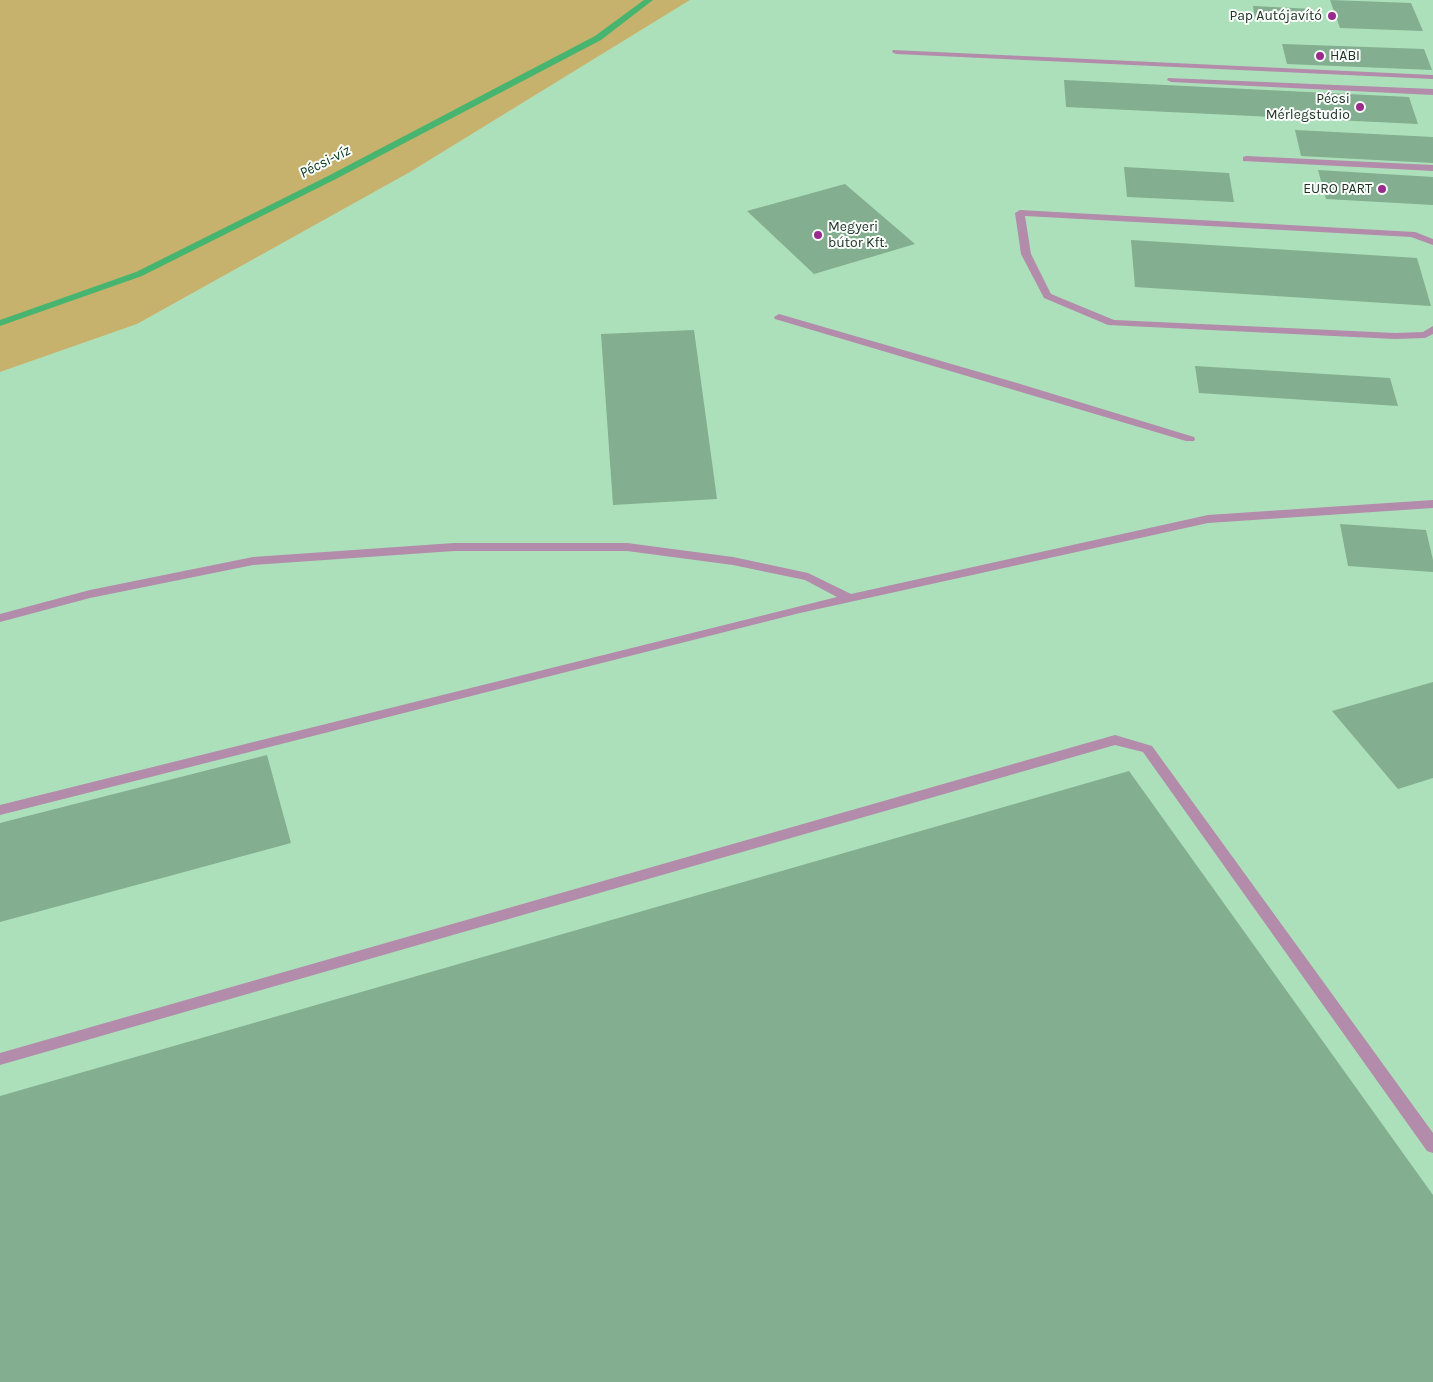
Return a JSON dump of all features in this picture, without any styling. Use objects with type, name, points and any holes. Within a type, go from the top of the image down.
[{"type":"lane","points":[[896,52],[1433,77]]},
{"type":"lane","points":[[1171,80],[1433,92]]},
{"type":"lane","points":[[1246,159],[1433,168]]},
{"type":"lane","points":[[1433,242],[1412,234],[1020,213],[1026,254],[1047,296],[1112,323],[1396,336],[1425,334],[1433,329]]},
{"type":"lane","points":[[779,317],[1190,439]]},
{"type":"lane","points":[[0,810],[849,598],[1208,519],[1433,504]]},
{"type":"lane","points":[[0,618],[90,594],[253,561],[454,547],[627,547],[733,562],[808,577],[849,598]]},
{"type":"lane","points":[[0,1058],[1115,740],[1147,749],[1433,1146]]},
{"type":"shaded area","points":[[0,0],[690,0],[410,172],[137,324],[0,372]]},
{"type":"shaded area","points":[[690,0],[1433,0],[1433,1382],[0,1382],[0,372],[137,324],[410,172]]},
{"type":"building","points":[[1330,0],[1411,3],[1423,31],[1340,28]]},
{"type":"building","points":[[1253,6],[1313,9],[1316,22],[1255,19]]},
{"type":"building","points":[[1282,44],[1424,49],[1432,70],[1287,64]]},
{"type":"building","points":[[1064,80],[1409,97],[1418,124],[1066,107]]},
{"type":"building","points":[[1295,130],[1433,137],[1433,163],[1301,156]]},
{"type":"building","points":[[1124,167],[1229,173],[1234,202],[1127,197]]},
{"type":"building","points":[[1318,170],[1433,177],[1433,205],[1326,199]]},
{"type":"building","points":[[845,184],[915,244],[814,274],[747,211]]},
{"type":"building","points":[[1131,240],[1417,258],[1431,306],[1135,287]]},
{"type":"building","points":[[694,330],[717,499],[613,505],[601,334]]},
{"type":"building","points":[[1195,366],[1390,378],[1398,406],[1199,393]]},
{"type":"building","points":[[1340,524],[1426,530],[1433,560],[1433,572],[1348,566]]},
{"type":"building","points":[[1433,682],[1433,778],[1398,789],[1332,711]]},
{"type":"building","points":[[267,755],[291,843],[0,922],[0,823]]},
{"type":"building","points":[[1129,771],[1433,1195],[1433,1382],[0,1382],[0,1096]]},
{"type":"waterway","name":"Pécsi-víz","points":[[0,323],[139,274],[331,178],[598,38],[649,0]]},
{"type":"place","name":"Pap Autójavító","points":[[1332,16]]},
{"type":"place","name":"HABI","points":[[1320,56]]},
{"type":"place","name":"Pécsi Mérlegstudio","points":[[1360,107]]},
{"type":"place","name":"EURO PART","points":[[1382,189]]},
{"type":"place","name":"Megyeri bútor Kft.","points":[[818,235]]}]
